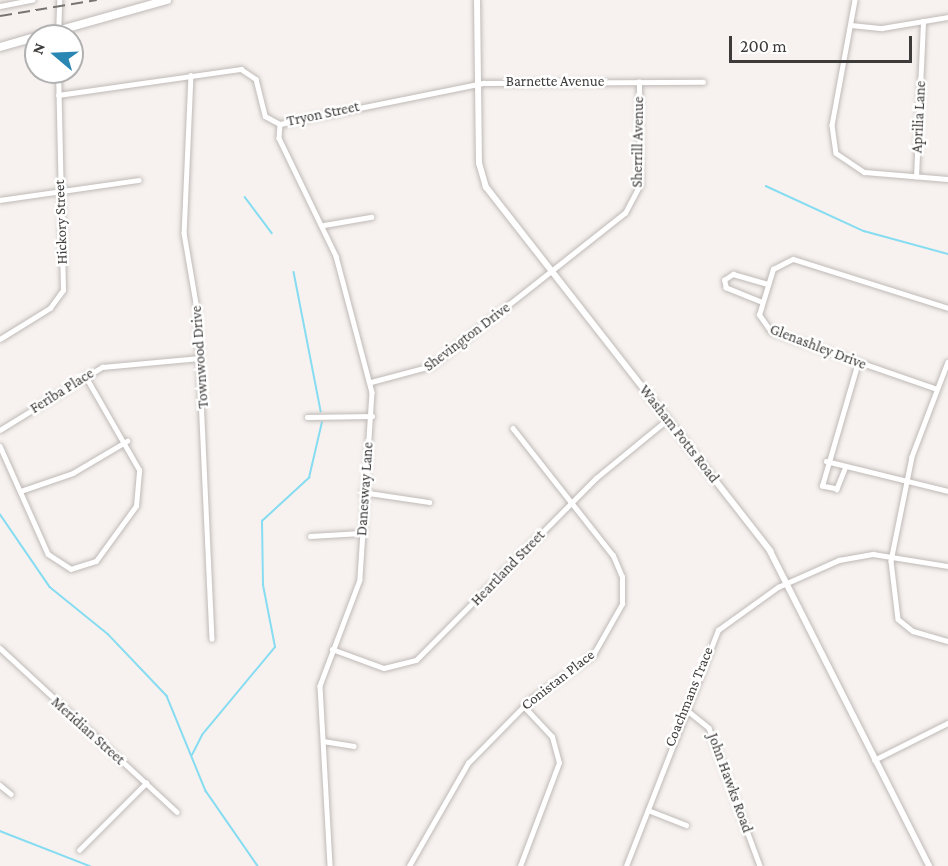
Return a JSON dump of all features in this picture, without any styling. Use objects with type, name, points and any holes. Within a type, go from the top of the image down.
[{"type":"main road","points":[[84,25],[167,0]]},
{"type":"main road","points":[[0,47],[24,40]]},
{"type":"street","points":[[0,6],[32,0]]},
{"type":"street","points":[[58,24],[59,0]]},
{"type":"street","name":"Washam Potts Road","points":[[477,0],[478,84],[483,179],[668,419],[787,582],[929,866]]},
{"type":"street","points":[[855,0],[833,146],[841,160],[857,170],[948,179]]},
{"type":"street","points":[[851,25],[882,28],[948,17]]},
{"type":"street","name":"Aprilia Lane","points":[[916,177],[923,21]]},
{"type":"street","name":"Tryon Street","points":[[58,94],[191,75],[247,71],[258,84],[265,116],[280,124],[478,84]]},
{"type":"street","name":"Townwood Drive","points":[[191,75],[184,233],[200,358],[212,639]]},
{"type":"street","name":"Sherrill Avenue","points":[[553,272],[621,216],[638,193],[639,82]]},
{"type":"street","name":"Barnette Avenue","points":[[478,84],[703,82]]},
{"type":"street","name":"Hickory Street","points":[[0,339],[61,296],[58,84]]},
{"type":"street","name":"Danesway Lane","points":[[280,124],[279,138],[324,225],[371,382],[372,416],[362,492],[360,580],[332,649],[320,686],[330,866]]},
{"type":"street","points":[[0,200],[139,180]]},
{"type":"street","points":[[324,225],[371,217]]},
{"type":"street","name":"Glenashley Drive","points":[[936,389],[771,332],[761,323],[761,302],[767,284],[778,264],[793,259],[948,308]]},
{"type":"street","name":"Shevington Drive","points":[[371,382],[431,366],[553,272]]},
{"type":"street","points":[[761,302],[726,288],[724,280],[733,274],[767,284]]},
{"type":"street","name":"Feriba Place","points":[[0,430],[85,376],[115,364],[200,358]]},
{"type":"street","points":[[845,469],[841,485],[825,489],[821,482],[826,461],[858,362]]},
{"type":"street","points":[[948,362],[936,389],[905,483],[891,556],[898,619],[913,631],[948,641]]},
{"type":"street","points":[[0,446],[48,554],[66,567],[87,567],[100,557],[138,500],[139,470],[127,441],[85,376]]},
{"type":"street","points":[[307,417],[372,416]]},
{"type":"street","name":"Heartland Street","points":[[332,649],[384,668],[416,660],[572,503],[668,419]]},
{"type":"street","name":"Conistan Place","points":[[409,866],[468,763],[523,706],[593,655],[622,604],[617,562],[513,429]]},
{"type":"street","points":[[21,491],[73,473],[127,441]]},
{"type":"street","points":[[826,461],[845,469],[948,491]]},
{"type":"street","points":[[362,492],[429,502]]},
{"type":"street","points":[[310,536],[361,533]]},
{"type":"street","name":"Coachmans Trace","points":[[626,866],[718,630],[787,582],[839,560],[891,556],[948,566]]},
{"type":"street","name":"Meridian Street","points":[[0,649],[177,812]]},
{"type":"street","points":[[520,866],[559,757],[552,736],[523,706]]},
{"type":"street","name":"John Hawks Road","points":[[687,710],[710,728],[760,866]]},
{"type":"street","points":[[874,760],[948,723]]},
{"type":"street","points":[[323,741],[354,746]]},
{"type":"street","points":[[79,850],[146,783]]},
{"type":"street","points":[[0,785],[11,794]]},
{"type":"street","points":[[648,810],[686,825]]},
{"type":"waterway","points":[[766,186],[864,231],[948,254]]},
{"type":"waterway","points":[[245,197],[272,233]]},
{"type":"waterway","points":[[294,272],[321,411]]},
{"type":"waterway","points":[[192,755],[202,735],[275,647],[263,585],[262,521],[309,478],[322,422]]},
{"type":"waterway","points":[[0,514],[50,587],[108,634],[167,696],[206,791],[258,866]]},
{"type":"waterway","points":[[0,831],[90,866]]},
{"type":"railway","points":[[0,16],[97,0]]}]
